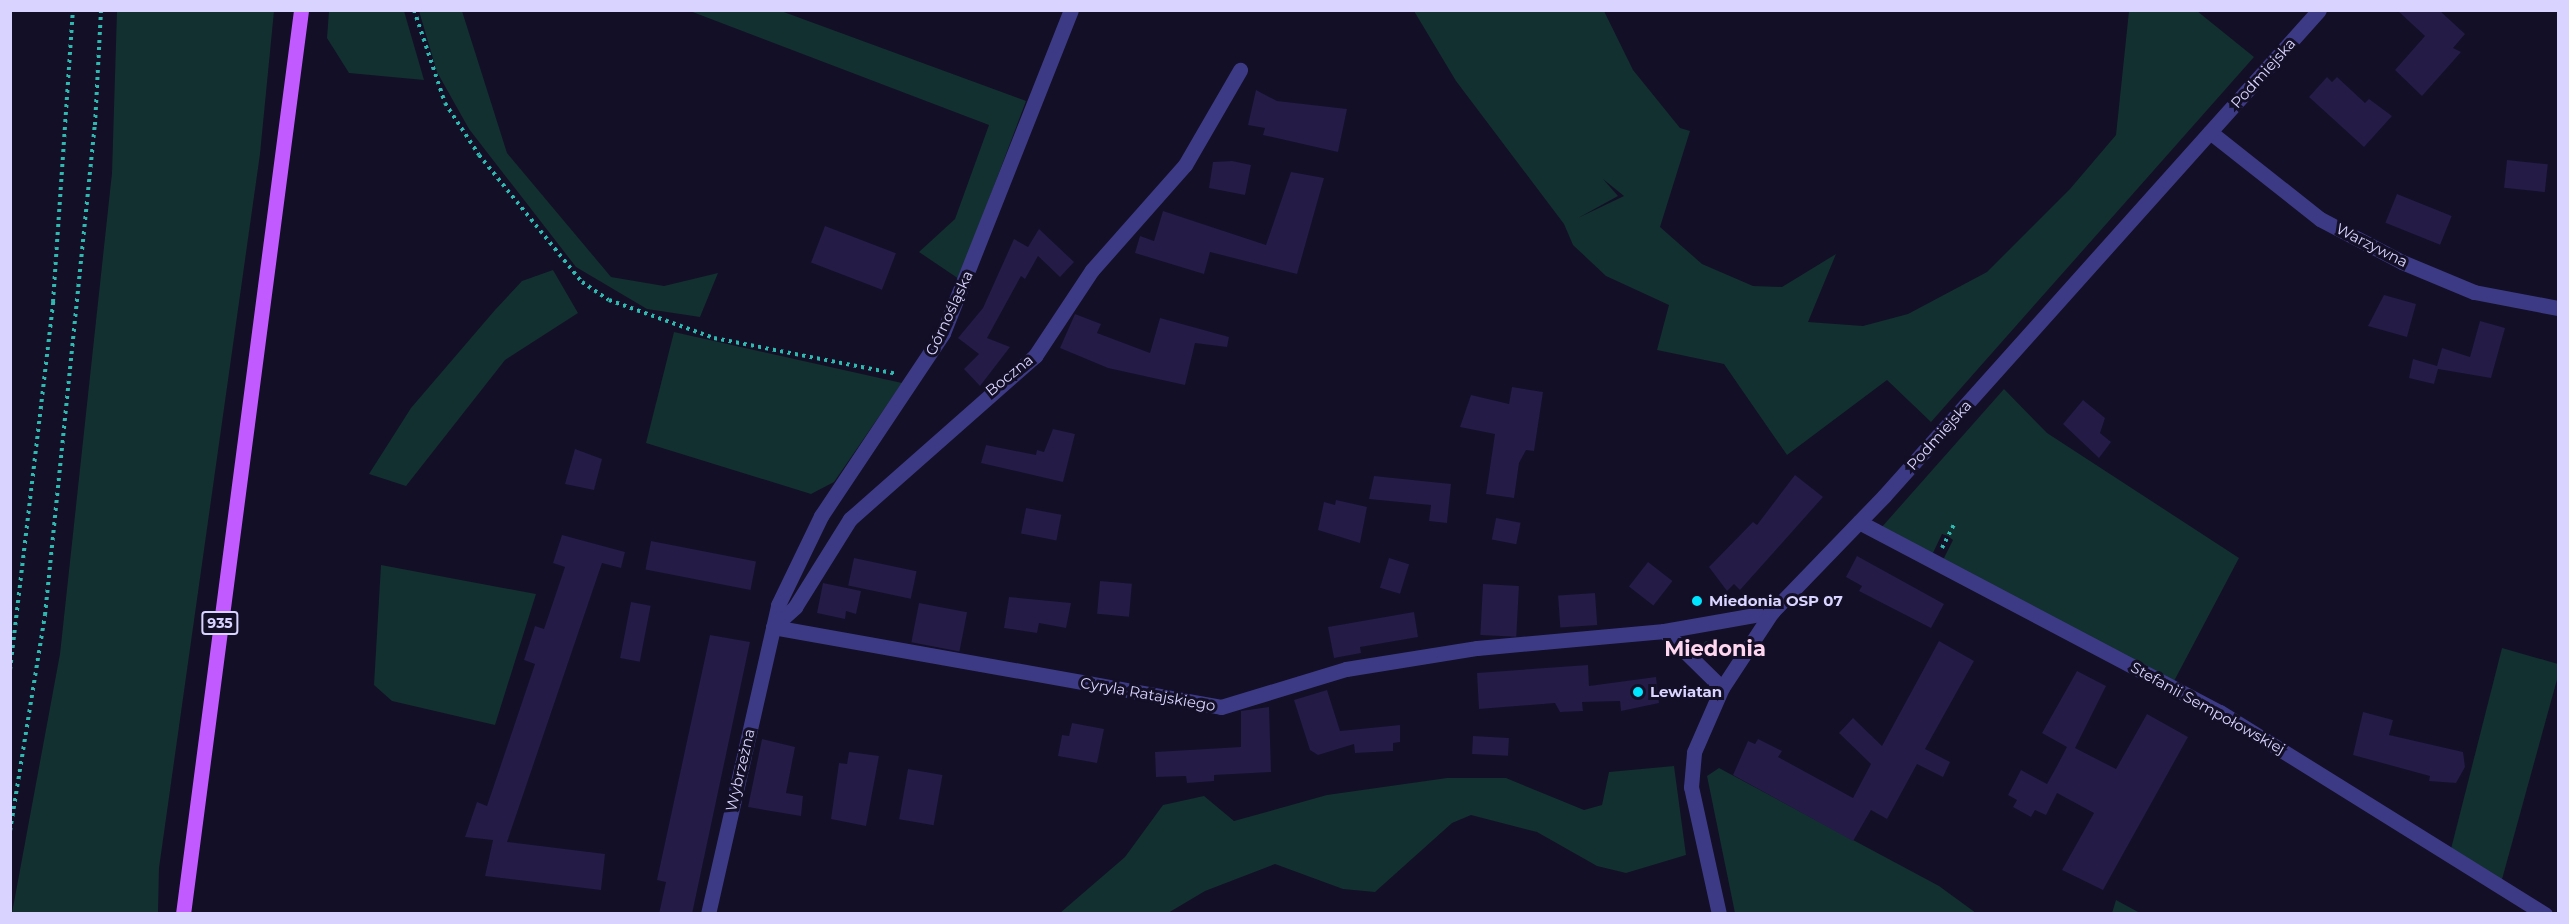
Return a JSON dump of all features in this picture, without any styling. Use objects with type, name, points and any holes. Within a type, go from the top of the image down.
[{"type":"main road","name":"935","points":[[183,914],[301,10]]},
{"type":"street","name":"Górnośląska","points":[[773,627],[821,516],[915,380],[963,288],[1071,10]]},
{"type":"street","name":"Podmiejska","points":[[1719,914],[1691,787],[1694,752],[1722,688],[1772,612],[1859,522],[2319,10]]},
{"type":"street","name":"Boczna","points":[[773,627],[795,607],[850,519],[1035,356],[1092,270],[1185,165],[1240,70]]},
{"type":"street","name":"Warzywna","points":[[2210,132],[2320,219],[2402,262],[2474,292],[2559,308]]},
{"type":"street","name":"Stefanii Sempołowskiej","points":[[1859,522],[2220,712],[2545,914]]},
{"type":"street","name":"Cyryla Ratajskiego","points":[[773,627],[1221,707],[1346,669],[1477,648],[1664,631],[1772,612]]},
{"type":"street","name":"Wybrzeżna","points":[[708,914],[773,627]]},
{"type":"street","points":[[1664,631],[1722,688]]},
{"type":"path","points":[[10,670],[53,302],[73,10]]},
{"type":"path","points":[[10,831],[46,603],[94,137],[101,10]]},
{"type":"path","points":[[414,10],[445,103],[479,155],[582,282],[609,300],[714,338],[915,380]]},
{"type":"path","points":[[1935,562],[1955,522]]},
{"type":"green space","points":[[117,11],[274,11],[260,154],[159,868],[158,913],[12,913],[60,654],[112,173]]},
{"type":"green space","points":[[329,11],[404,11],[424,80],[349,73],[327,38]]},
{"type":"green space","points":[[419,11],[462,11],[507,153],[611,277],[664,286],[718,273],[700,317],[647,309],[576,267],[469,129],[437,72]]},
{"type":"green space","points":[[690,11],[781,11],[1026,101],[959,279],[919,252],[955,219],[989,125]]},
{"type":"green space","points":[[1414,11],[1604,11],[1633,70],[1680,128],[1690,131],[1660,227],[1702,264],[1753,286],[1782,287],[1836,254],[1808,322],[1863,326],[1908,314],[1987,272],[2070,189],[2116,135],[2129,11],[2197,11],[2254,57],[1931,422],[1887,380],[1787,455],[1724,364],[1657,350],[1669,305],[1606,276],[1573,245],[1564,224],[1456,81]],"holes":[[[1603,179],[1624,196],[1578,218],[1618,196]]]},
{"type":"green space","points":[[553,270],[578,313],[505,360],[406,486],[369,474],[411,408],[495,310],[522,281]]},
{"type":"green space","points":[[674,332],[902,383],[834,482],[811,494],[646,443]]},
{"type":"green space","points":[[2004,389],[2047,433],[2239,558],[2173,683],[1943,560],[1953,540],[1948,536],[1942,534],[1932,555],[1881,528]]},
{"type":"green space","points":[[381,565],[536,594],[495,725],[392,701],[374,685]]},
{"type":"green space","points":[[1706,641],[1729,644],[1731,654],[1703,656],[1700,646]]},
{"type":"green space","points":[[2502,648],[2558,664],[2558,676],[2501,883],[2450,853]]},
{"type":"green space","points":[[1674,766],[1686,855],[1626,873],[1597,866],[1537,832],[1471,815],[1452,823],[1375,892],[1343,889],[1275,864],[1205,891],[1168,913],[1060,913],[1125,857],[1163,805],[1204,796],[1234,821],[1327,795],[1447,778],[1506,778],[1584,810],[1602,805],[1609,772]]},
{"type":"green space","points":[[1719,768],[1939,886],[1976,913],[1735,913],[1707,776]]},
{"type":"green space","points":[[2116,900],[2140,913],[2112,913]]},
{"type":"building","points":[[2397,10],[2439,10],[2465,34],[2453,48],[2461,52],[2422,96],[2395,70],[2425,36]]},
{"type":"building","points":[[2327,77],[2332,82],[2337,77],[2365,103],[2369,99],[2392,116],[2364,147],[2309,97]]},
{"type":"building","points":[[1256,90],[1277,101],[1347,109],[1338,152],[1263,135],[1265,128],[1248,125]]},
{"type":"building","points":[[2507,160],[2548,164],[2545,192],[2504,188]]},
{"type":"building","points":[[1232,161],[1251,165],[1245,195],[1209,188],[1213,162]]},
{"type":"building","points":[[1291,172],[1324,178],[1297,274],[1210,252],[1204,274],[1135,253],[1140,236],[1154,241],[1163,211],[1266,245]]},
{"type":"building","points":[[2397,194],[2452,216],[2440,245],[2385,223]]},
{"type":"building","points":[[825,226],[896,253],[882,290],[811,262]]},
{"type":"building","points":[[1039,229],[1074,262],[1060,277],[1038,256],[1025,279],[1021,276],[987,338],[1010,347],[980,386],[964,369],[979,354],[958,338],[983,308],[1014,239],[1028,247]]},
{"type":"building","points":[[2384,295],[2416,304],[2407,337],[2368,326]]},
{"type":"building","points":[[1075,314],[1101,324],[1097,333],[1150,353],[1160,318],[1229,337],[1227,347],[1195,343],[1185,385],[1108,368],[1060,348]]},
{"type":"building","points":[[2480,321],[2505,328],[2491,378],[2438,369],[2434,384],[2409,378],[2413,359],[2437,366],[2442,348],[2470,357]]},
{"type":"building","points":[[1512,387],[1543,392],[1534,451],[1526,450],[1519,463],[1514,498],[1486,494],[1495,434],[1460,427],[1471,395],[1509,404]]},
{"type":"building","points":[[2083,400],[2105,418],[2100,433],[2111,442],[2099,458],[2063,424]]},
{"type":"building","points":[[1053,429],[1075,434],[1063,482],[981,463],[986,445],[1036,455],[1037,450],[1044,452]]},
{"type":"building","points":[[575,449],[602,459],[594,490],[565,484]]},
{"type":"building","points":[[1795,475],[1823,497],[1740,590],[1734,584],[1727,591],[1709,567],[1753,522],[1757,525]]},
{"type":"building","points":[[1374,476],[1451,484],[1447,523],[1429,521],[1431,505],[1369,499]]},
{"type":"building","points":[[1336,500],[1367,507],[1360,543],[1318,530],[1324,502],[1335,505]]},
{"type":"building","points":[[1026,508],[1061,515],[1056,540],[1021,534]]},
{"type":"building","points":[[1496,518],[1521,523],[1516,544],[1492,540]]},
{"type":"building","points":[[562,535],[625,552],[621,568],[602,563],[507,842],[605,854],[601,890],[485,876],[493,840],[465,837],[477,802],[487,806],[535,664],[524,660],[535,626],[544,629],[565,567],[553,563]]},
{"type":"building","points":[[651,541],[756,561],[751,590],[645,569]]},
{"type":"building","points":[[1857,556],[1944,604],[1931,628],[1859,591],[1862,586],[1846,577]]},
{"type":"building","points":[[854,558],[917,571],[911,599],[848,585]]},
{"type":"building","points":[[1389,558],[1409,564],[1400,594],[1380,588]]},
{"type":"building","points":[[1648,562],[1672,581],[1653,606],[1629,586]]},
{"type":"building","points":[[1100,581],[1132,584],[1129,617],[1097,614]]},
{"type":"building","points":[[823,583],[861,591],[856,614],[846,611],[845,619],[817,613]]},
{"type":"building","points":[[1483,584],[1519,586],[1516,637],[1480,635]]},
{"type":"building","points":[[1595,593],[1597,625],[1560,628],[1558,596]]},
{"type":"building","points":[[1009,597],[1071,603],[1066,628],[1039,623],[1037,633],[1004,628]]},
{"type":"building","points":[[631,602],[651,606],[640,662],[620,658]]},
{"type":"building","points":[[919,603],[967,612],[959,652],[911,642]]},
{"type":"building","points":[[1414,612],[1418,637],[1360,647],[1361,653],[1334,658],[1328,627]]},
{"type":"building","points":[[710,635],[750,642],[692,914],[659,914],[666,882],[657,880]]},
{"type":"building","points":[[1939,641],[1974,661],[1925,749],[1950,762],[1943,777],[1917,764],[1887,819],[1871,810],[1853,841],[1733,775],[1748,741],[1755,744],[1758,739],[1782,751],[1778,757],[1853,798],[1871,764],[1839,733],[1853,718],[1882,746]]},
{"type":"building","points":[[1588,665],[1589,686],[1656,677],[1659,703],[1621,711],[1620,701],[1582,702],[1583,711],[1560,712],[1555,703],[1479,709],[1477,673]]},
{"type":"building","points":[[2077,671],[2106,686],[2075,748],[2116,769],[2147,714],[2188,737],[2103,890],[2062,870],[2094,813],[2057,793],[2046,815],[2035,810],[2031,817],[2013,807],[2017,800],[2008,795],[2021,770],[2047,784],[2067,747],[2042,733]]},
{"type":"building","points":[[1327,690],[1340,731],[1400,725],[1400,742],[1393,743],[1393,751],[1355,753],[1354,744],[1318,755],[1310,750],[1294,700]]},
{"type":"building","points":[[1269,707],[1271,772],[1214,775],[1214,781],[1187,783],[1186,776],[1156,777],[1155,752],[1241,747],[1241,711]]},
{"type":"building","points":[[2363,712],[2393,720],[2389,735],[2463,752],[2465,767],[2456,783],[2429,781],[2430,776],[2353,755]]},
{"type":"building","points":[[1072,723],[1104,729],[1097,763],[1058,756],[1062,735],[1069,736]]},
{"type":"building","points":[[1473,736],[1509,738],[1508,756],[1472,754]]},
{"type":"building","points":[[762,739],[795,747],[786,793],[803,796],[801,816],[748,807]]},
{"type":"building","points":[[849,752],[879,756],[866,826],[831,819],[839,763],[847,764]]},
{"type":"building","points":[[908,769],[942,775],[934,825],[899,819]]},
{"type":"place","name":"Miedonia OSP 07","points":[[1697,601]]},
{"type":"place","name":"Lewiatan","points":[[1638,692]]},
{"type":"district","name":"Miedonia","points":[[1715,649]]}]
